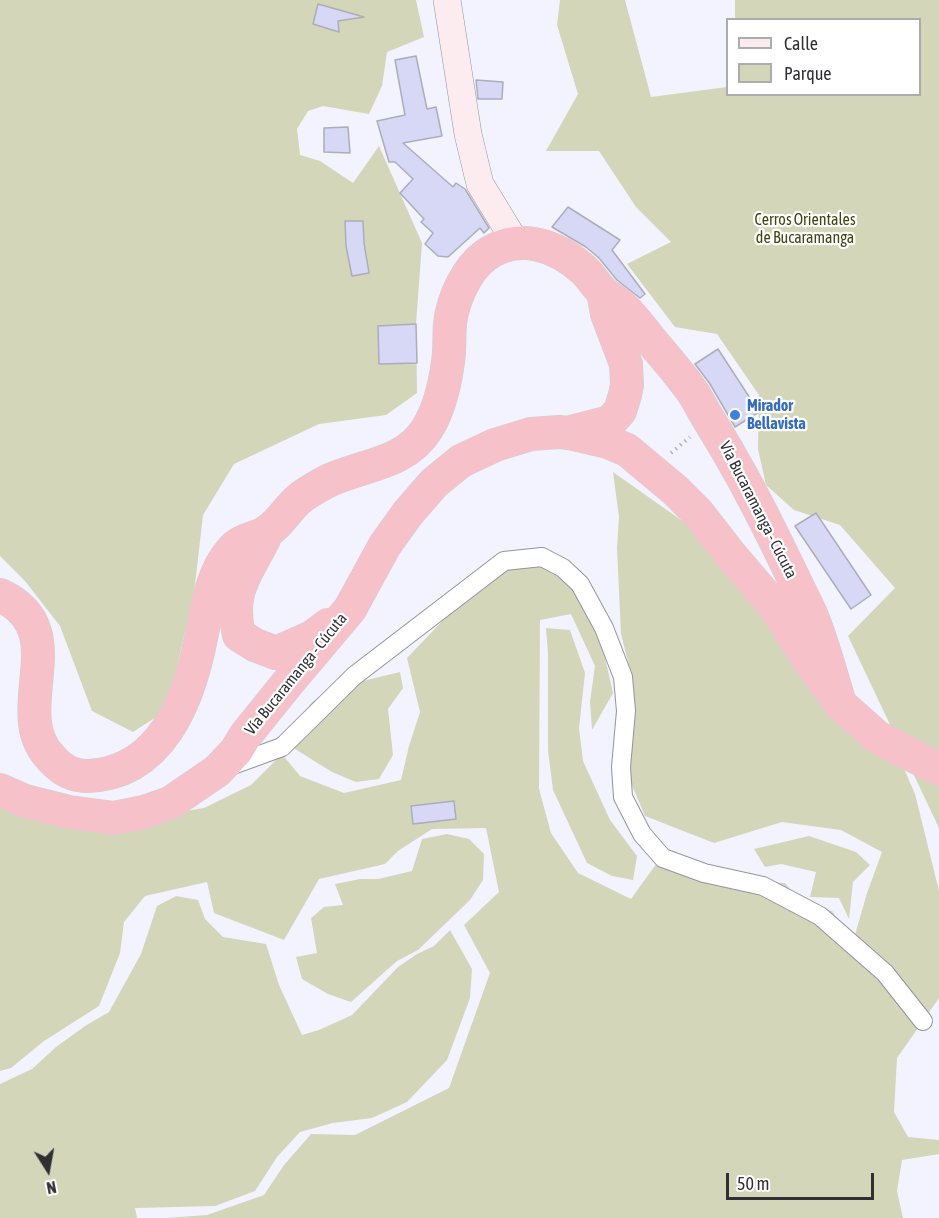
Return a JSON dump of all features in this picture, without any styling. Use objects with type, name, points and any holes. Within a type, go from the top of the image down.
[{"type":"highway","name":"Vía Bucaramanga - Cúcuta","points":[[0,595],[22,609],[35,628],[40,652],[34,700],[38,741],[46,754],[63,771],[83,776],[118,772],[134,764],[154,748],[174,721],[191,678],[208,603],[221,568],[233,548],[249,538],[267,532],[300,498],[326,482],[397,456],[417,444],[429,426],[442,392],[449,358],[451,319],[460,290],[468,275],[482,257],[503,245],[528,243],[563,253],[586,272],[603,292],[621,305],[690,388],[724,443],[763,515],[812,617],[840,704]]},
{"type":"highway","points":[[569,433],[610,422],[620,411],[625,395],[626,364],[607,314],[603,292]]},
{"type":"highway","name":"Vía Bucaramanga - Cúcuta","points":[[0,790],[25,801],[69,812],[114,818],[144,812],[170,803],[217,771],[236,751],[245,736],[350,609],[385,545],[408,513],[435,483],[462,461],[495,445],[531,434],[569,433],[608,442],[627,450],[650,469],[698,513],[775,607],[807,658],[840,704]]},
{"type":"highway","points":[[267,532],[242,577],[235,619],[239,635],[255,645],[276,652],[312,637],[350,609]]},
{"type":"highway","points":[[840,704],[877,737],[939,769]]},
{"type":"street","points":[[447,0],[468,134],[480,184],[516,243]]},
{"type":"street","points":[[217,771],[282,747],[354,676],[504,561],[542,557],[563,568],[580,584],[604,628],[622,677],[626,711],[621,767],[622,797],[642,834],[663,858],[704,873],[763,886],[820,916],[885,973],[923,1021]]},
{"type":"path","points":[[650,469],[709,421]]},
{"type":"green space","points":[[0,0],[416,0],[424,37],[387,52],[382,86],[369,114],[323,106],[308,111],[297,129],[300,155],[320,161],[353,183],[379,146],[422,243],[416,324],[417,393],[386,415],[319,424],[234,464],[203,515],[194,593],[167,710],[133,732],[92,711],[60,626],[25,581],[0,556]]},
{"type":"green space","name":"Cerros Orientales de Bucaramanga","points":[[560,0],[625,0],[651,97],[726,87],[726,96],[921,96],[921,18],[735,18],[735,0],[939,0],[939,828],[848,636],[895,588],[840,525],[794,510],[766,485],[758,449],[759,395],[717,334],[675,327],[627,264],[671,242],[636,207],[599,151],[546,151],[578,94],[557,25]]},
{"type":"green space","points":[[613,472],[715,544],[802,650],[886,727],[915,794],[939,891],[939,998],[897,1058],[894,1112],[908,1137],[939,1140],[939,1154],[902,1160],[897,1191],[903,1218],[166,1218],[207,1215],[264,1195],[284,1165],[311,1134],[355,1135],[449,1088],[490,973],[464,925],[499,892],[486,828],[432,829],[398,851],[385,864],[319,879],[284,940],[214,913],[207,882],[145,896],[124,922],[120,953],[99,1006],[44,1041],[11,1068],[0,1071],[0,777],[42,801],[167,814],[204,808],[251,785],[282,754],[300,776],[344,793],[401,780],[420,712],[407,658],[450,613],[528,551],[587,579],[613,693],[592,730],[590,702],[595,666],[571,614],[540,620],[539,789],[551,833],[578,873],[631,899],[659,860],[737,881],[785,883],[804,906],[832,911],[853,942],[882,852],[841,830],[782,822],[714,843],[645,816],[620,757],[633,681],[621,634],[617,548],[619,517]]},
{"type":"green space","points":[[546,628],[570,630],[585,673],[579,728],[583,761],[610,820],[637,856],[633,880],[612,876],[587,863],[553,790],[548,750]]},
{"type":"green space","points":[[400,672],[403,688],[388,709],[393,755],[379,779],[356,782],[332,772],[287,744],[311,703],[319,697],[342,686]]},
{"type":"green space","points":[[447,834],[469,839],[484,854],[483,880],[470,900],[418,950],[397,961],[351,1002],[328,994],[302,979],[296,957],[317,953],[311,918],[324,907],[343,905],[335,884],[360,879],[378,879],[412,871],[422,839]]},
{"type":"green space","points":[[809,836],[856,852],[870,865],[853,882],[849,919],[839,898],[810,897],[816,872],[781,864],[765,867],[754,849]]},
{"type":"green space","points":[[176,896],[198,900],[205,919],[223,937],[266,944],[279,985],[302,1035],[352,1015],[398,967],[434,946],[450,930],[472,969],[470,998],[447,1060],[407,1102],[372,1118],[333,1123],[300,1132],[277,1157],[255,1191],[215,1206],[135,1208],[137,1218],[0,1218],[0,1084],[32,1069],[56,1047],[109,1012],[141,954],[157,906]]},
{"type":"building","points":[[318,4],[364,17],[338,21],[339,32],[313,24]]},
{"type":"building","points":[[416,56],[427,109],[436,107],[442,136],[403,143],[453,187],[456,183],[465,189],[489,228],[484,233],[480,228],[448,257],[438,256],[425,244],[433,233],[421,222],[424,219],[400,193],[413,179],[395,162],[389,162],[377,121],[405,115],[395,60]]},
{"type":"building","points":[[476,80],[503,82],[502,99],[478,99]]},
{"type":"building","points":[[348,127],[350,153],[324,152],[324,128]]},
{"type":"building","points":[[568,207],[620,240],[612,250],[645,294],[640,298],[617,280],[599,258],[586,247],[552,227]]},
{"type":"building","points":[[345,221],[363,221],[369,273],[352,276],[346,246]]},
{"type":"building","points":[[416,324],[417,363],[379,364],[378,326]]},
{"type":"building","points":[[718,349],[759,412],[735,427],[710,384],[695,364]]},
{"type":"building","points":[[816,513],[871,595],[851,609],[795,526]]},
{"type":"building","points":[[454,801],[456,819],[413,824],[411,806]]},
{"type":"place","name":"Mirador Bellavista","points":[[735,415]]}]
